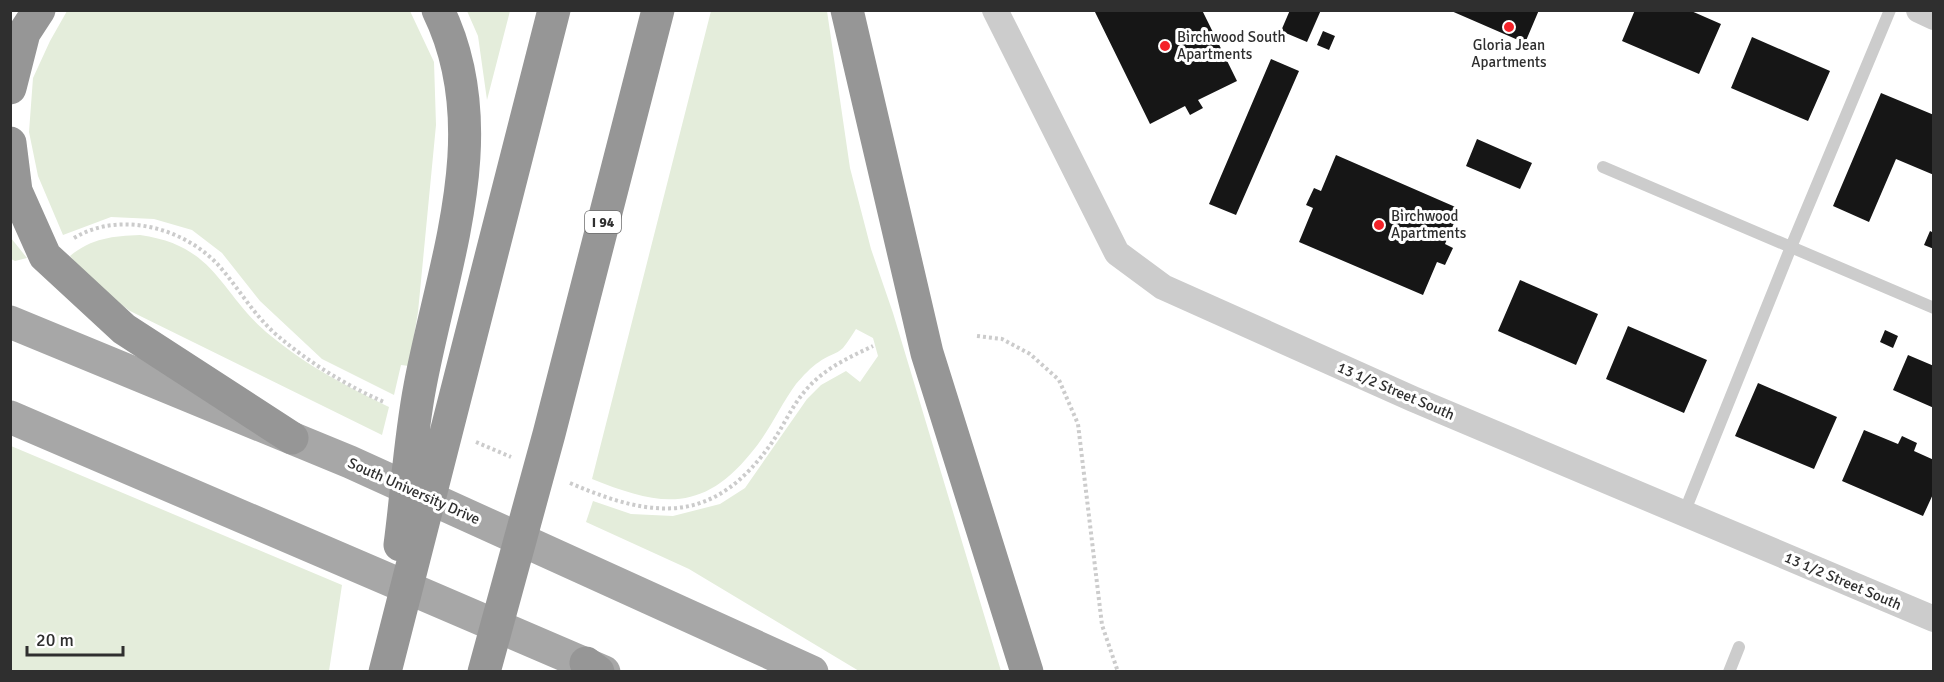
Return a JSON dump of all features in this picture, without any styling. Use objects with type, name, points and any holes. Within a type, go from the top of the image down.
[{"type":"highway","points":[[10,88],[24,33],[39,10]]},
{"type":"highway","points":[[385,672],[420,387],[450,254],[465,155],[464,88],[446,27],[438,10]]},
{"type":"highway","points":[[385,672],[554,10]]},
{"type":"highway","name":"I 94","points":[[484,672],[549,434],[658,10]]},
{"type":"highway","points":[[847,10],[927,353],[1027,672]]},
{"type":"highway","points":[[10,143],[16,191],[45,256],[124,329],[292,438]]},
{"type":"highway","points":[[504,672],[549,434]]},
{"type":"main road","name":"South University Drive","points":[[10,322],[292,438],[812,672]]},
{"type":"main road","points":[[10,417],[596,669]]},
{"type":"street","name":"13 1/2 Street South","points":[[995,10],[1117,253],[1163,287],[1413,399],[1934,619]]},
{"type":"street","points":[[1919,10],[1934,17]]},
{"type":"lane","points":[[1684,513],[1890,10]]},
{"type":"lane","points":[[1603,167],[1934,308]]},
{"type":"lane","points":[[1729,672],[1738,647]]},
{"type":"path","points":[[977,336],[1002,339],[1030,354],[1059,380],[1078,424],[1102,625],[1118,672]]},
{"type":"green space","points":[[67,11],[410,11],[434,62],[436,125],[418,312],[409,366],[401,365],[394,395],[322,359],[260,301],[222,253],[192,230],[154,219],[111,217],[63,235],[38,176],[29,132],[33,78]]},
{"type":"green space","points":[[467,11],[510,11],[487,100],[478,36]]},
{"type":"green space","points":[[711,11],[827,11],[850,168],[871,249],[893,313],[1001,671],[859,671],[689,569],[586,522],[593,501],[631,514],[673,516],[720,504],[745,488],[807,399],[821,385],[846,371],[860,382],[878,356],[873,338],[856,329],[843,348],[816,364],[796,384],[757,445],[732,473],[714,487],[696,495],[677,499],[658,499],[637,495],[592,479]]},
{"type":"green space","points":[[140,235],[166,241],[186,250],[202,261],[254,320],[285,347],[328,375],[389,407],[382,435],[130,311],[96,286],[70,256],[86,245],[103,239]]},
{"type":"green space","points":[[11,238],[27,258],[15,261],[11,259]]},
{"type":"green space","points":[[11,446],[342,585],[329,671],[11,671]]},
{"type":"building","name":"Birchwood South Apartments","points":[[1094,10],[1202,10],[1237,81],[1198,100],[1203,108],[1190,115],[1185,106],[1150,124]]},
{"type":"building","points":[[1290,10],[1321,10],[1307,42],[1281,31]]},
{"type":"building","name":"Gloria Jean Apartments","points":[[1449,10],[1539,10],[1525,43]]},
{"type":"building","points":[[1635,10],[1689,10],[1721,24],[1699,74],[1622,41]]},
{"type":"building","points":[[1323,31],[1335,36],[1329,50],[1317,45]]},
{"type":"building","points":[[1752,37],[1830,71],[1808,121],[1731,88]]},
{"type":"building","points":[[1271,59],[1299,71],[1236,215],[1209,204]]},
{"type":"building","points":[[1881,93],[1934,115],[1934,175],[1896,159],[1869,222],[1833,206]]},
{"type":"building","points":[[1477,139],[1532,163],[1520,189],[1466,166]]},
{"type":"building","name":"Birchwood Apartments","points":[[1336,155],[1460,209],[1445,244],[1453,248],[1445,265],[1437,262],[1423,295],[1299,242],[1313,208],[1306,205],[1314,188],[1321,191]]},
{"type":"building","points":[[1930,231],[1934,233],[1934,249],[1924,245]]},
{"type":"building","points":[[1520,280],[1598,314],[1576,365],[1498,331]]},
{"type":"building","points":[[1628,326],[1707,360],[1684,413],[1606,379]]},
{"type":"building","points":[[1885,330],[1898,336],[1893,348],[1880,342]]},
{"type":"building","points":[[1908,355],[1934,366],[1934,408],[1893,390]]},
{"type":"building","points":[[1758,383],[1837,417],[1814,469],[1735,436]]},
{"type":"building","points":[[1864,430],[1898,444],[1902,436],[1917,443],[1914,451],[1934,460],[1934,492],[1923,516],[1842,481]]},
{"type":"place","name":"Gloria Jean Apartments","points":[[1509,27]]},
{"type":"place","name":"Birchwood South Apartments","points":[[1165,46]]},
{"type":"place","name":"Birchwood Apartments","points":[[1379,225]]}]
